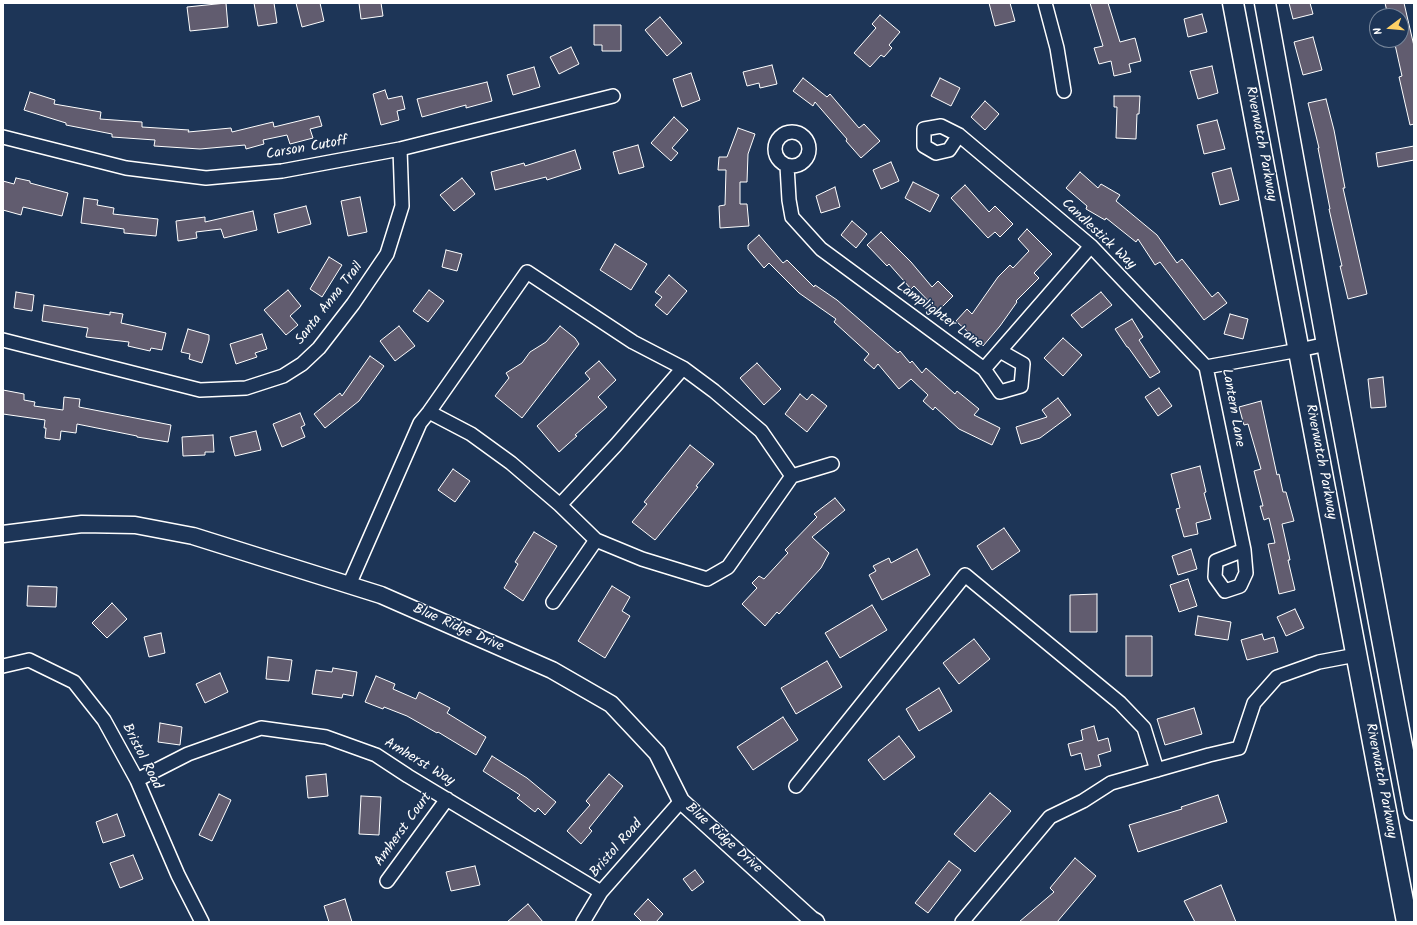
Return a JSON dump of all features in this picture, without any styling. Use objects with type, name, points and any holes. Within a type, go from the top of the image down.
[{"type":"main road","name":"Riverwatch Parkway","points":[[1233,3],[1407,922]]},
{"type":"main road","name":"Riverwatch Parkway","points":[[1265,3],[1414,810]]},
{"type":"street","points":[[1045,3],[1057,48],[1064,91]]},
{"type":"street","name":"Carson Cutoff","points":[[3,137],[126,168],[206,178],[282,171],[400,149],[613,96]]},
{"type":"street","name":"Candlestick Way","points":[[959,135],[1091,246],[1206,367]]},
{"type":"street","name":"Santa Anna Trail","points":[[3,340],[200,390],[246,388],[282,376],[302,364],[319,348],[353,304],[387,254],[402,206],[400,149]]},
{"type":"street","name":"Lamplighter Lane","points":[[787,166],[789,200],[792,217],[822,249],[984,369],[1091,246]]},
{"type":"street","points":[[349,585],[420,422],[429,412],[527,272],[633,342],[683,368],[714,391],[761,431],[792,476]]},
{"type":"street","name":"Lantern Lane","points":[[1244,550],[1206,367],[1327,344]]},
{"type":"street","points":[[984,369],[1000,392],[1022,386],[1023,364],[1000,351]]},
{"type":"street","points":[[560,505],[616,445],[683,368]]},
{"type":"street","points":[[429,412],[471,434],[511,463],[560,505],[596,540],[642,559],[707,579],[728,567],[792,476],[832,464]]},
{"type":"street","name":"Blue Ridge Drive","points":[[3,534],[82,524],[135,525],[193,536],[381,595],[552,670],[611,704],[657,753],[681,802],[812,921]]},
{"type":"street","points":[[553,602],[596,540]]},
{"type":"street","points":[[796,786],[965,575],[1120,703],[1144,728],[1157,770]]},
{"type":"street","points":[[962,922],[1050,817],[1083,801],[1111,783],[1240,748],[1254,703],[1277,677],[1319,662],[1356,655]]},
{"type":"street","name":"Bristol Road","points":[[3,666],[29,660],[74,682],[104,720],[137,780],[178,875],[202,922]]},
{"type":"street","name":"Amherst Way","points":[[137,780],[188,754],[261,728],[326,737],[376,755],[408,776],[601,892]]},
{"type":"street","name":"Amherst Court","points":[[387,881],[447,799]]},
{"type":"street","name":"Bristol Road","points":[[583,922],[601,892],[681,802]]},
{"type":"building","points":[[226,3],[228,27],[190,31],[187,7]]},
{"type":"building","points":[[254,3],[274,3],[277,23],[258,26]]},
{"type":"building","points":[[296,3],[320,3],[324,21],[302,27]]},
{"type":"building","points":[[359,3],[381,3],[383,16],[361,19]]},
{"type":"building","points":[[989,3],[1010,3],[1015,21],[995,26]]},
{"type":"building","points":[[1090,3],[1108,3],[1120,42],[1135,38],[1141,61],[1129,64],[1131,72],[1114,76],[1111,61],[1099,64],[1094,48],[1103,46]]},
{"type":"building","points":[[1289,3],[1310,3],[1313,14],[1293,19]]},
{"type":"building","points":[[1385,3],[1404,3],[1405,8],[1386,8]]},
{"type":"building","points":[[1202,14],[1207,32],[1188,37],[1184,19]]},
{"type":"building","points":[[880,15],[900,32],[889,45],[892,48],[884,57],[881,55],[870,67],[854,53],[876,28],[872,24]]},
{"type":"building","points":[[660,17],[682,43],[667,56],[645,30]]},
{"type":"building","points":[[1409,24],[1414,46],[1414,124],[1410,125],[1399,77],[1402,76],[1396,48],[1409,48]]},
{"type":"building","points":[[594,25],[621,25],[621,51],[602,51],[602,45],[594,45]]},
{"type":"building","points":[[1313,37],[1322,70],[1303,75],[1294,42]]},
{"type":"building","points":[[571,47],[579,64],[559,74],[550,57]]},
{"type":"building","points":[[772,65],[777,84],[760,88],[759,83],[747,86],[743,72]]},
{"type":"building","points":[[1212,66],[1218,93],[1198,99],[1190,71]]},
{"type":"building","points":[[534,67],[540,87],[513,95],[507,75]]},
{"type":"building","points":[[691,73],[700,100],[682,107],[673,79]]},
{"type":"building","points":[[803,78],[827,97],[830,94],[859,128],[864,124],[880,141],[861,158],[846,141],[847,139],[815,102],[813,106],[793,91]]},
{"type":"building","points":[[940,78],[960,88],[951,106],[931,96]]},
{"type":"building","points":[[487,82],[492,101],[466,108],[466,105],[422,117],[417,99]]},
{"type":"building","points":[[385,90],[388,99],[402,96],[405,109],[397,111],[399,120],[381,125],[373,94]]},
{"type":"building","points":[[30,92],[55,100],[54,104],[101,112],[100,119],[142,122],[142,127],[189,130],[188,132],[231,128],[232,132],[273,122],[274,127],[319,116],[322,126],[310,129],[313,138],[290,144],[287,135],[263,140],[264,144],[246,149],[245,145],[200,149],[154,146],[155,140],[112,137],[112,134],[66,125],[66,123],[24,110]]},
{"type":"building","points":[[1114,96],[1140,96],[1139,114],[1137,114],[1136,139],[1116,138],[1117,107],[1114,107]]},
{"type":"building","points":[[1326,99],[1334,130],[1345,188],[1343,188],[1367,294],[1348,299],[1329,209],[1319,148],[1308,103]]},
{"type":"building","points":[[985,101],[999,114],[985,130],[971,117]]},
{"type":"building","points":[[674,117],[688,130],[672,148],[678,153],[671,161],[651,143]]},
{"type":"building","points":[[1217,120],[1225,149],[1204,154],[1197,125]]},
{"type":"building","points":[[738,128],[755,134],[748,154],[747,182],[740,182],[740,204],[747,204],[749,226],[720,228],[719,206],[725,205],[726,170],[718,170],[719,157],[727,157]]},
{"type":"building","points":[[638,145],[644,167],[619,174],[613,152]]},
{"type":"building","points":[[1414,146],[1414,160],[1378,167],[1376,153]]},
{"type":"building","points":[[575,150],[581,169],[547,180],[546,177],[495,190],[491,172],[524,163],[525,166]]},
{"type":"building","points":[[891,162],[899,181],[881,189],[873,170]]},
{"type":"building","points":[[1231,168],[1239,200],[1220,205],[1212,173]]},
{"type":"building","points":[[1080,172],[1098,188],[1101,184],[1120,195],[1116,201],[1157,235],[1177,263],[1182,259],[1212,297],[1218,292],[1227,303],[1204,320],[1160,262],[1155,265],[1138,239],[1136,242],[1106,218],[1105,220],[1086,209],[1087,206],[1066,188]]},
{"type":"building","points":[[16,178],[68,193],[62,216],[23,207],[21,215],[3,210],[3,181],[14,184]]},
{"type":"building","points":[[462,178],[475,194],[454,211],[440,195]]},
{"type":"building","points":[[913,182],[939,195],[930,212],[905,198]]},
{"type":"building","points":[[965,185],[989,212],[995,206],[1013,224],[1000,237],[995,232],[988,238],[951,198]]},
{"type":"building","points":[[835,187],[840,207],[821,213],[816,196]]},
{"type":"building","points":[[360,197],[367,232],[348,236],[341,201]]},
{"type":"building","points":[[84,198],[98,200],[97,205],[114,208],[113,214],[158,219],[156,236],[124,233],[124,229],[81,223]]},
{"type":"building","points":[[306,206],[311,224],[278,233],[274,214]]},
{"type":"building","points":[[253,211],[257,230],[224,238],[221,229],[196,232],[197,238],[178,241],[176,221],[205,217],[205,222]]},
{"type":"building","points":[[852,221],[867,234],[856,248],[841,235]]},
{"type":"building","points":[[1027,229],[1052,254],[1034,273],[1039,278],[1016,301],[1017,302],[1000,326],[983,346],[956,321],[967,309],[972,314],[998,277],[1010,265],[1013,268],[1029,251],[1018,239]]},
{"type":"building","points":[[881,232],[911,262],[932,287],[938,281],[953,296],[938,311],[914,286],[911,289],[889,264],[887,266],[867,245]]},
{"type":"building","points":[[759,235],[783,263],[787,260],[814,287],[815,285],[837,300],[898,353],[900,351],[910,363],[912,361],[922,373],[926,368],[955,394],[957,391],[979,409],[974,415],[1000,428],[992,445],[959,429],[935,407],[933,410],[923,401],[928,395],[911,379],[899,389],[878,364],[874,369],[864,360],[869,354],[834,322],[836,319],[799,293],[769,263],[764,268],[748,249],[748,245]]},
{"type":"building","points":[[615,244],[647,264],[631,290],[600,270]]},
{"type":"building","points":[[446,250],[462,254],[457,271],[442,267]]},
{"type":"building","points":[[329,257],[342,265],[322,297],[310,289]]},
{"type":"building","points":[[669,275],[687,291],[667,315],[655,305],[662,297],[655,292]]},
{"type":"building","points":[[288,290],[301,306],[290,316],[298,325],[286,335],[264,310]]},
{"type":"building","points":[[429,290],[444,301],[428,322],[413,311]]},
{"type":"building","points":[[16,292],[34,295],[32,311],[14,308]]},
{"type":"building","points":[[1101,292],[1112,305],[1082,328],[1071,315]]},
{"type":"building","points":[[44,305],[110,315],[110,312],[123,314],[121,323],[166,333],[162,350],[151,348],[150,351],[128,346],[129,342],[86,337],[88,328],[42,321]]},
{"type":"building","points":[[1230,314],[1248,319],[1243,339],[1224,334]]},
{"type":"building","points":[[1132,319],[1143,337],[1139,340],[1160,372],[1150,378],[1115,329]]},
{"type":"building","points":[[399,326],[415,346],[395,361],[380,341]]},
{"type":"building","points":[[560,326],[575,338],[579,344],[522,418],[495,396],[509,378],[506,373],[522,363],[530,352],[546,342]]},
{"type":"building","points":[[188,329],[209,335],[209,340],[202,363],[189,359],[190,354],[181,352]]},
{"type":"building","points":[[262,334],[267,349],[255,353],[257,357],[236,364],[230,344]]},
{"type":"building","points":[[1063,338],[1082,355],[1063,376],[1044,358]]},
{"type":"building","points":[[370,356],[384,366],[359,401],[325,428],[314,414],[340,393],[342,396]]},
{"type":"building","points":[[599,361],[616,380],[598,397],[607,407],[575,435],[577,436],[559,452],[537,426],[590,379],[585,373]]},
{"type":"building","points":[[757,363],[781,389],[764,405],[740,378]]},
{"type":"building","points":[[1383,377],[1386,407],[1371,408],[1368,379]]},
{"type":"building","points":[[1159,388],[1172,406],[1158,416],[1145,397]]},
{"type":"building","points":[[3,390],[24,394],[24,400],[35,402],[34,406],[63,410],[64,397],[80,399],[79,407],[171,425],[168,442],[77,424],[76,433],[61,431],[60,440],[45,438],[45,420],[3,414]]},
{"type":"building","points":[[800,394],[807,400],[812,394],[827,406],[807,432],[785,414]]},
{"type":"building","points":[[1058,398],[1071,415],[1040,438],[1021,444],[1016,427],[1047,417],[1042,410]]},
{"type":"building","points":[[1261,401],[1277,475],[1279,474],[1283,492],[1286,492],[1294,521],[1282,524],[1295,590],[1279,594],[1268,544],[1275,543],[1269,518],[1264,520],[1260,506],[1263,506],[1254,471],[1261,469],[1248,424],[1244,425],[1239,407]]},
{"type":"building","points":[[300,413],[305,425],[301,427],[305,437],[282,447],[273,424]]},
{"type":"building","points":[[256,431],[261,450],[235,456],[230,437]]},
{"type":"building","points":[[213,435],[214,452],[205,452],[205,455],[183,456],[182,437]]},
{"type":"building","points":[[690,445],[714,464],[696,486],[698,487],[655,540],[632,522],[647,504],[644,502]]},
{"type":"building","points":[[1200,466],[1206,492],[1204,493],[1211,519],[1196,523],[1198,534],[1184,537],[1176,509],[1180,508],[1171,474]]},
{"type":"building","points":[[453,469],[470,481],[455,502],[438,490]]},
{"type":"building","points":[[835,498],[845,510],[812,537],[829,553],[821,568],[779,614],[777,612],[765,626],[742,604],[757,588],[752,583],[759,576],[764,579],[788,553],[785,550],[817,517],[814,514]]},
{"type":"building","points":[[1004,528],[1020,551],[992,570],[977,546]]},
{"type":"building","points":[[534,532],[557,546],[523,601],[504,588],[518,564],[515,562]]},
{"type":"building","points":[[917,549],[930,575],[882,600],[869,575],[876,571],[873,566],[889,558],[891,563]]},
{"type":"building","points":[[1191,549],[1197,569],[1178,575],[1172,556]]},
{"type":"building","points":[[1188,579],[1197,606],[1179,612],[1170,585]]},
{"type":"building","points":[[28,586],[57,587],[56,607],[27,606]]},
{"type":"building","points":[[612,586],[630,597],[622,611],[630,616],[605,658],[578,641]]},
{"type":"building","points":[[1097,594],[1097,632],[1070,632],[1070,595]]},
{"type":"building","points":[[112,603],[127,619],[107,638],[92,623]]},
{"type":"building","points":[[872,605],[887,630],[840,658],[825,633]]},
{"type":"building","points":[[1295,609],[1304,628],[1286,636],[1277,617]]},
{"type":"building","points":[[1198,616],[1231,622],[1228,640],[1195,635]]},
{"type":"building","points":[[161,633],[165,653],[149,657],[144,637]]},
{"type":"building","points":[[1262,634],[1264,640],[1274,637],[1278,652],[1247,660],[1241,640]]},
{"type":"building","points":[[1126,636],[1152,636],[1152,676],[1126,676]]},
{"type":"building","points":[[974,639],[990,659],[959,684],[943,663]]},
{"type":"building","points":[[268,657],[292,660],[289,681],[266,679]]},
{"type":"building","points":[[827,661],[842,687],[796,714],[781,688]]},
{"type":"building","points":[[333,668],[357,672],[353,696],[343,694],[342,698],[312,694],[316,670],[332,672]]},
{"type":"building","points":[[220,673],[228,692],[205,703],[196,684]]},
{"type":"building","points":[[376,676],[395,684],[393,689],[416,699],[419,692],[450,708],[447,713],[486,737],[476,755],[438,732],[437,733],[407,716],[384,707],[383,709],[365,702]]},
{"type":"building","points":[[939,688],[952,711],[919,731],[906,709]]},
{"type":"building","points":[[1194,708],[1202,734],[1165,745],[1157,719]]},
{"type":"building","points":[[783,717],[798,740],[753,770],[737,747]]},
{"type":"building","points":[[160,723],[182,727],[180,745],[158,742]]},
{"type":"building","points":[[1094,726],[1098,741],[1108,738],[1111,751],[1098,755],[1101,766],[1085,770],[1081,753],[1071,756],[1068,744],[1083,740],[1081,730]]},
{"type":"building","points":[[899,736],[915,757],[884,780],[868,760]]},
{"type":"building","points":[[492,756],[527,778],[556,802],[545,815],[538,808],[535,812],[517,798],[520,795],[483,771]]},
{"type":"building","points":[[326,774],[328,796],[308,798],[306,776]]},
{"type":"building","points":[[609,774],[623,786],[589,828],[592,831],[581,844],[567,831],[590,805],[586,801]]},
{"type":"building","points":[[990,793],[1011,811],[975,852],[954,834]]},
{"type":"building","points":[[219,794],[231,800],[212,841],[199,835]]},
{"type":"building","points":[[1218,795],[1227,822],[1138,852],[1129,825],[1182,809],[1181,807]]},
{"type":"building","points":[[361,796],[381,797],[379,835],[359,834]]},
{"type":"building","points":[[117,814],[125,836],[103,843],[96,822]]},
{"type":"building","points":[[133,855],[143,879],[120,888],[110,863]]},
{"type":"building","points":[[1075,858],[1096,876],[1057,922],[1019,922],[1054,892],[1050,888]]},
{"type":"building","points":[[949,861],[961,870],[928,913],[915,903]]},
{"type":"building","points":[[475,866],[480,885],[451,891],[446,872]]},
{"type":"building","points":[[695,870],[704,882],[692,891],[683,879]]},
{"type":"building","points":[[1221,885],[1236,922],[1195,922],[1184,901]]},
{"type":"building","points":[[345,899],[352,922],[329,922],[324,906]]},
{"type":"building","points":[[648,899],[663,914],[656,922],[642,922],[634,914]]},
{"type":"building","points":[[528,904],[543,922],[507,922]]}]
